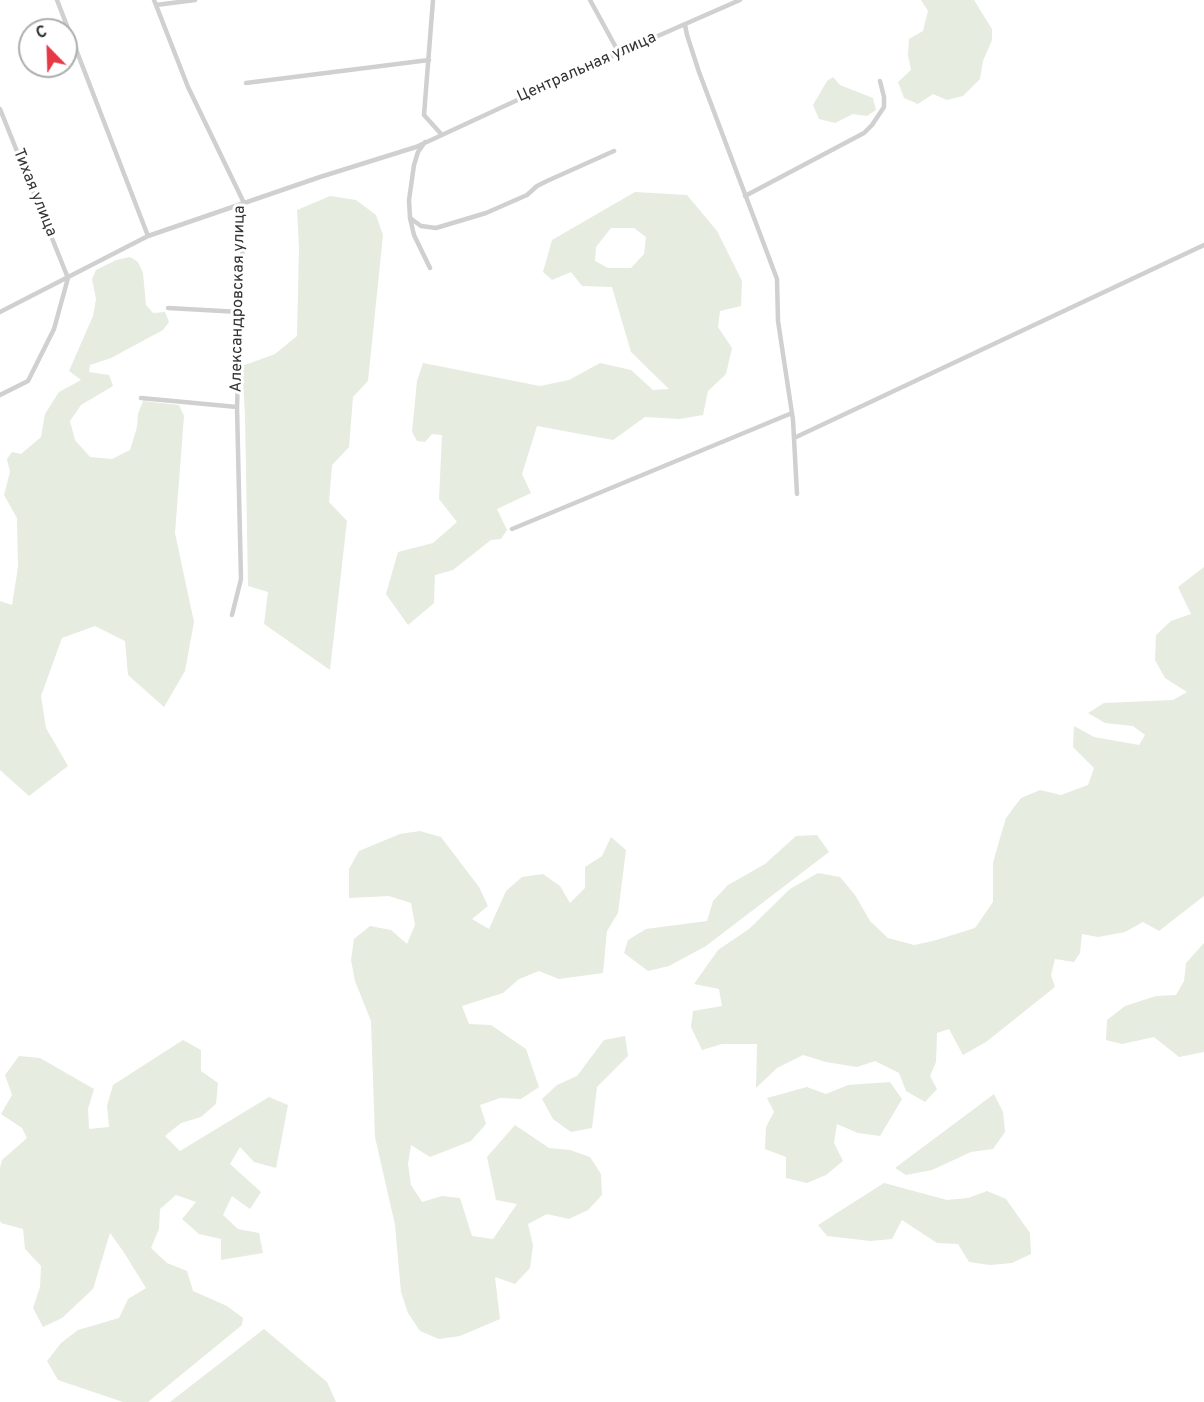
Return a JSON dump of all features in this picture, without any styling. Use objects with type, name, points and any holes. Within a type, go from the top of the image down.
[{"type":"street","points":[[57,0],[148,236]]},
{"type":"street","points":[[155,3],[195,0]]},
{"type":"street","points":[[433,0],[424,115],[442,135]]},
{"type":"street","points":[[590,0],[619,53]]},
{"type":"street","name":"Центральная улица","points":[[0,312],[148,236],[425,142],[740,0]]},
{"type":"street","name":"Александровская улица","points":[[155,3],[188,87],[244,203],[237,407],[241,579],[232,615]]},
{"type":"street","points":[[685,25],[699,72],[777,279],[778,321],[792,413],[797,494]]},
{"type":"street","points":[[246,83],[429,60]]},
{"type":"street","points":[[745,196],[864,133],[884,107],[880,81]]},
{"type":"street","name":"Тихая улица","points":[[0,109],[68,278]]},
{"type":"street","points":[[425,142],[414,165],[409,200],[414,235],[430,268]]},
{"type":"street","points":[[410,218],[421,226],[436,228],[486,213],[527,195],[547,181],[614,151]]},
{"type":"street","points":[[794,438],[1204,245]]},
{"type":"street","points":[[0,395],[28,381],[54,329],[68,278]]},
{"type":"street","points":[[168,308],[240,312]]},
{"type":"street","points":[[141,398],[237,407]]},
{"type":"street","points":[[512,529],[792,413]]},
{"type":"shaded area","points":[[921,0],[974,0],[992,29],[992,40],[983,61],[980,79],[963,96],[947,100],[933,94],[918,104],[904,98],[898,82],[911,70],[908,55],[909,39],[923,31],[928,11]]},
{"type":"shaded area","points":[[833,77],[840,85],[873,98],[876,110],[867,116],[853,114],[835,123],[819,119],[813,105],[827,81]]},
{"type":"shaded area","points":[[635,192],[687,195],[717,231],[742,281],[741,306],[720,311],[718,327],[732,348],[726,374],[708,391],[703,415],[679,419],[645,417],[613,440],[537,426],[522,474],[531,493],[497,509],[507,530],[501,539],[491,540],[453,570],[435,575],[434,603],[408,625],[386,594],[398,552],[433,543],[457,522],[439,499],[442,435],[432,434],[425,442],[417,441],[412,432],[417,381],[423,363],[540,386],[569,380],[600,363],[631,370],[653,390],[669,389],[631,352],[612,287],[582,286],[571,272],[552,280],[543,272],[552,240]],"holes":[[[611,228],[634,228],[646,237],[644,254],[631,268],[608,268],[595,261],[596,247]]]},
{"type":"shaded area","points":[[330,196],[356,200],[376,215],[383,235],[368,381],[353,397],[349,447],[332,465],[329,502],[347,521],[330,670],[264,624],[268,592],[248,586],[242,366],[275,354],[297,336],[299,248],[297,210]]},
{"type":"shaded area","points":[[130,257],[138,262],[143,273],[146,305],[153,313],[165,312],[169,322],[163,330],[111,358],[90,365],[89,372],[109,375],[113,386],[81,405],[70,421],[75,440],[90,457],[112,459],[130,450],[143,401],[179,405],[184,416],[175,533],[194,622],[185,671],[164,707],[128,675],[125,641],[95,626],[62,638],[41,696],[46,728],[68,766],[29,796],[0,770],[0,601],[12,605],[18,567],[17,518],[4,495],[10,472],[7,459],[12,452],[21,454],[41,437],[45,414],[59,392],[81,380],[69,371],[93,316],[96,299],[92,279],[96,270],[116,260]]},
{"type":"shaded area","points":[[1204,567],[1204,896],[1159,931],[1143,922],[1125,932],[1098,937],[1082,934],[1080,953],[1074,962],[1055,959],[1051,975],[1055,987],[986,1042],[963,1055],[949,1029],[937,1033],[936,1062],[930,1076],[937,1089],[925,1102],[906,1091],[899,1073],[875,1061],[857,1067],[826,1062],[803,1055],[777,1068],[756,1088],[757,1044],[722,1044],[702,1050],[691,1027],[693,1011],[722,1006],[719,989],[694,984],[718,950],[749,929],[790,889],[818,873],[840,877],[855,895],[870,921],[888,938],[914,945],[975,928],[993,902],[993,863],[1006,818],[1021,798],[1040,790],[1061,795],[1088,785],[1094,768],[1073,747],[1074,726],[1094,737],[1139,745],[1145,735],[1133,726],[1105,723],[1088,713],[1104,703],[1173,700],[1187,692],[1165,678],[1155,660],[1156,635],[1171,621],[1191,614],[1178,587]]},
{"type":"shaded area","points":[[420,831],[441,837],[479,887],[488,906],[472,919],[489,929],[506,891],[522,877],[543,874],[560,886],[570,903],[585,888],[585,867],[602,856],[611,837],[626,850],[618,913],[607,931],[603,973],[559,979],[539,971],[519,979],[503,993],[462,1006],[469,1024],[491,1025],[526,1049],[539,1087],[521,1099],[500,1098],[480,1105],[486,1124],[471,1141],[430,1157],[411,1145],[408,1164],[411,1185],[422,1202],[442,1196],[460,1198],[472,1236],[493,1239],[517,1204],[496,1200],[487,1157],[515,1125],[549,1148],[570,1150],[590,1157],[601,1174],[602,1195],[588,1210],[569,1219],[547,1214],[528,1224],[533,1245],[530,1268],[515,1284],[495,1277],[500,1319],[460,1336],[439,1339],[420,1331],[408,1313],[401,1292],[395,1225],[375,1137],[371,1021],[355,981],[351,960],[354,939],[370,926],[391,930],[407,944],[415,925],[411,903],[389,896],[349,898],[349,869],[359,851],[400,834]]},
{"type":"shaded area","points":[[817,835],[829,852],[706,946],[669,966],[648,971],[624,953],[628,940],[646,929],[707,921],[713,901],[728,885],[765,864],[796,836]]},
{"type":"shaded area","points":[[1204,943],[1204,1052],[1179,1057],[1154,1037],[1122,1044],[1106,1040],[1107,1020],[1125,1006],[1156,996],[1176,995],[1184,981],[1186,963]]},
{"type":"shaded area","points":[[625,1036],[628,1056],[597,1087],[592,1128],[571,1132],[553,1119],[542,1099],[557,1085],[577,1076],[604,1040]]},
{"type":"shaded area","points":[[183,1040],[201,1050],[201,1071],[218,1083],[216,1104],[201,1117],[181,1123],[165,1136],[180,1151],[269,1097],[288,1105],[276,1168],[254,1162],[240,1147],[230,1164],[261,1192],[250,1209],[232,1196],[223,1215],[238,1229],[259,1233],[263,1253],[221,1260],[221,1239],[199,1234],[182,1219],[196,1202],[176,1195],[160,1209],[159,1229],[151,1248],[167,1263],[187,1271],[193,1291],[227,1306],[243,1318],[242,1325],[148,1402],[123,1402],[58,1380],[47,1361],[61,1343],[78,1330],[119,1318],[128,1299],[146,1288],[110,1233],[93,1289],[62,1318],[43,1327],[33,1308],[40,1287],[41,1266],[25,1249],[23,1229],[1,1223],[0,1220],[2,1160],[27,1138],[22,1128],[1,1114],[12,1095],[5,1075],[19,1056],[40,1058],[94,1089],[88,1109],[89,1129],[109,1127],[107,1106],[113,1085]]},
{"type":"shaded area","points":[[890,1082],[902,1099],[880,1136],[858,1133],[837,1124],[834,1143],[843,1161],[826,1175],[807,1183],[786,1178],[786,1157],[765,1149],[766,1127],[774,1112],[767,1098],[807,1087],[826,1094],[848,1085]]},
{"type":"shaded area","points":[[994,1094],[1003,1112],[1005,1132],[993,1149],[971,1152],[932,1170],[906,1175],[895,1168]]},
{"type":"shaded area","points":[[884,1183],[947,1200],[968,1198],[987,1191],[1006,1199],[1030,1233],[1031,1254],[1012,1263],[990,1265],[969,1262],[958,1244],[937,1243],[902,1220],[892,1239],[870,1241],[827,1236],[818,1225]]},
{"type":"shaded area","points":[[264,1329],[327,1382],[336,1402],[170,1402]]}]
